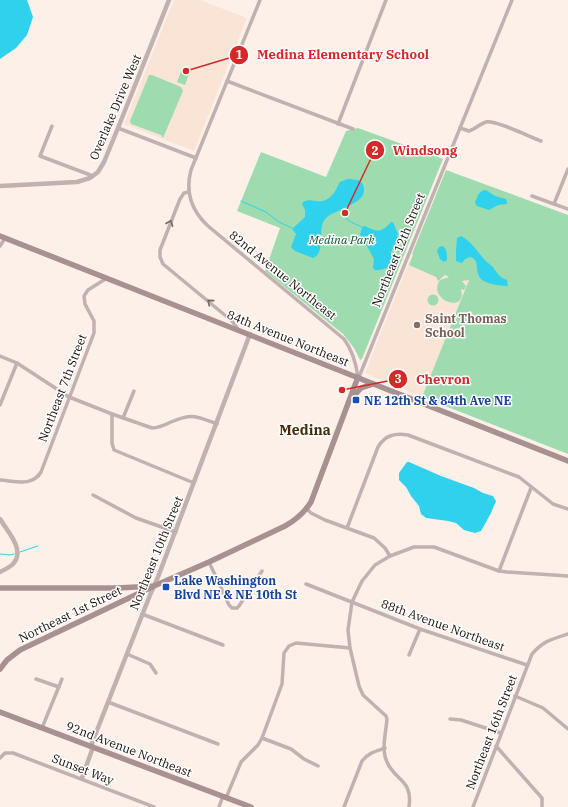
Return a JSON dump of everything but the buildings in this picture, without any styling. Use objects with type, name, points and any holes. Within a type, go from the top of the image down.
[{"type":"main road","name":"84th Avenue Northeast","points":[[2,237],[568,460]]},
{"type":"main road","name":"Northeast 12th Street","points":[[307,508],[314,494],[358,377]]},
{"type":"main road","points":[[350,400],[361,388],[373,384]]},
{"type":"main road","name":"Northeast 1st Street","points":[[1,667],[20,650],[285,526],[307,508]]},
{"type":"main road","points":[[0,588],[118,588],[154,586]]},
{"type":"main road","points":[[118,588],[124,592],[125,597],[122,602]]},
{"type":"main road","name":"92nd Avenue Northeast","points":[[0,712],[251,807]]},
{"type":"street","name":"Overlake Drive West","points":[[0,186],[77,182],[93,176],[98,172],[104,162],[169,0]]},
{"type":"street","points":[[238,329],[232,321],[163,264],[160,259],[160,250],[180,199],[184,193],[189,192],[189,178],[196,158],[260,0]]},
{"type":"street","points":[[338,124],[386,0]]},
{"type":"street","name":"Northeast 12th Street","points":[[358,377],[512,0]]},
{"type":"street","points":[[227,81],[353,129]]},
{"type":"street","points":[[460,128],[470,131],[486,122],[490,122],[541,141]]},
{"type":"street","points":[[52,126],[40,156],[93,176]]},
{"type":"street","points":[[118,128],[196,158]]},
{"type":"street","points":[[554,204],[568,169]]},
{"type":"street","name":"82nd Avenue Northeast","points":[[189,192],[193,207],[202,220],[338,333],[349,345],[355,360],[358,377]]},
{"type":"street","points":[[532,196],[568,210]]},
{"type":"street","points":[[0,246],[2,237]]},
{"type":"street","name":"Northeast 7th Street","points":[[0,480],[29,482],[39,475],[94,330],[94,321],[85,304],[84,296],[88,290],[107,278]]},
{"type":"street","name":"Northeast 10th Street","points":[[82,778],[92,743],[142,614],[176,532],[250,334]]},
{"type":"street","points":[[0,356],[17,363],[69,397],[152,428],[159,428],[189,416],[195,416],[217,424]]},
{"type":"street","points":[[355,360],[360,363],[366,359]]},
{"type":"street","points":[[0,405],[17,363]]},
{"type":"street","points":[[123,418],[134,391]]},
{"type":"street","points":[[112,414],[112,443],[114,450],[194,483]]},
{"type":"street","points":[[348,528],[378,447],[381,441],[393,434],[408,435],[519,477],[553,504],[568,509]]},
{"type":"street","points":[[499,571],[531,488]]},
{"type":"street","points":[[93,495],[136,518],[176,532]]},
{"type":"street","points":[[307,508],[311,513],[325,520],[374,538],[385,548],[390,556]]},
{"type":"street","points":[[0,519],[16,544],[18,554],[14,563],[0,572]]},
{"type":"street","points":[[409,807],[410,793],[386,761],[385,748],[388,719],[363,695],[359,686],[350,648],[348,630],[352,602],[356,592],[368,573],[375,566],[390,556],[414,547],[434,547],[499,571],[568,576]]},
{"type":"street","points":[[209,562],[229,605],[232,608],[237,608],[240,606],[262,571]]},
{"type":"street","name":"88th Avenue Northeast","points":[[306,584],[420,629],[527,665]]},
{"type":"street","points":[[142,614],[223,645]]},
{"type":"street","points":[[409,656],[420,629]]},
{"type":"street","name":"Northeast 16th Street","points":[[473,807],[532,654],[543,643],[568,634]]},
{"type":"street","points":[[219,807],[225,797],[240,762],[258,745],[262,738],[282,684],[283,658],[286,648],[296,643],[350,648]]},
{"type":"street","points":[[127,654],[150,664],[156,673]]},
{"type":"street","points":[[36,678],[59,687]]},
{"type":"street","points":[[42,728],[62,679]]},
{"type":"street","points":[[515,696],[543,708],[568,729]]},
{"type":"street","points":[[108,702],[218,744]]},
{"type":"street","points":[[450,718],[501,733]]},
{"type":"street","points":[[262,738],[291,749],[304,759],[318,766]]},
{"type":"street","points":[[496,746],[542,798],[542,807]]},
{"type":"street","points":[[344,807],[362,761],[372,752],[385,748]]},
{"type":"street","name":"Sunset Way","points":[[0,758],[5,753],[13,753],[82,778],[154,807]]},
{"type":"shaded area","points":[[174,0],[200,0],[247,18],[194,151],[124,124]]},
{"type":"shaded area","name":"Saint Thomas School","points":[[412,254],[470,278],[422,397],[365,373]]},
{"type":"green space","points":[[182,69],[190,72],[185,85],[177,82]]},
{"type":"green space","points":[[149,75],[181,87],[183,91],[163,138],[161,135],[131,124],[130,121]]},
{"type":"green space","name":"Medina Park","points":[[358,128],[443,159],[362,359],[360,360],[354,348],[343,334],[265,271],[280,228],[237,211],[261,152],[326,177],[346,131]]},
{"type":"green space","points":[[446,170],[568,215],[568,454],[422,397],[469,280],[462,281],[466,286],[464,290],[461,289],[462,297],[459,301],[454,303],[448,302],[438,294],[437,287],[440,280],[449,277],[445,275],[438,281],[436,277],[409,265]]},
{"type":"green space","points":[[431,295],[435,295],[437,296],[437,304],[431,305],[428,302],[428,298]]},
{"type":"water","points":[[0,0],[27,0],[33,17],[27,35],[16,48],[0,59]]},
{"type":"water","points":[[348,179],[358,180],[362,183],[364,190],[363,196],[352,204],[326,218],[322,227],[320,251],[317,255],[313,258],[295,251],[291,247],[296,234],[292,229],[305,217],[305,210],[302,204],[303,202],[310,200],[324,201],[328,199],[335,192],[340,182]]},
{"type":"water","points":[[486,190],[495,196],[506,199],[507,204],[498,205],[489,210],[477,206],[475,203],[479,194]]},
{"type":"water","points":[[393,222],[398,234],[394,247],[390,253],[395,255],[392,259],[391,265],[384,269],[375,270],[373,268],[374,259],[360,236],[362,227],[365,226],[373,230],[382,230]]},
{"type":"water","points":[[461,236],[471,243],[502,278],[507,280],[508,286],[492,284],[481,279],[476,262],[473,258],[470,257],[465,259],[462,263],[456,261],[457,238]]},
{"type":"water","points":[[443,246],[447,256],[447,260],[444,262],[440,259],[437,251],[439,247]]},
{"type":"water","points":[[407,462],[493,496],[496,501],[481,531],[475,533],[464,530],[456,523],[426,518],[421,514],[419,506],[406,487],[399,480],[399,473]]},
{"type":"waterway","points":[[241,201],[266,212],[279,222],[292,228]]},
{"type":"waterway","points":[[340,210],[346,219],[362,227]]},
{"type":"waterway","points":[[395,255],[399,257]]},
{"type":"waterway","points":[[20,552],[38,546]]},
{"type":"waterway","points":[[0,554],[14,554]]},
{"type":"place","name":"Medina Elementary School","points":[[186,71]]},
{"type":"place","name":"Windsong","points":[[345,213]]},
{"type":"place","name":"Saint Thomas School","points":[[417,325]]},
{"type":"place","name":"Chevron","points":[[342,390]]},
{"type":"place","name":"NE 12th St & 84th Ave NE","points":[[356,400]]},
{"type":"place","name":"Lake Washington Blvd NE & NE 10th St","points":[[166,587]]},
{"type":"district","name":"Medina","points":[[305,430]]}]
